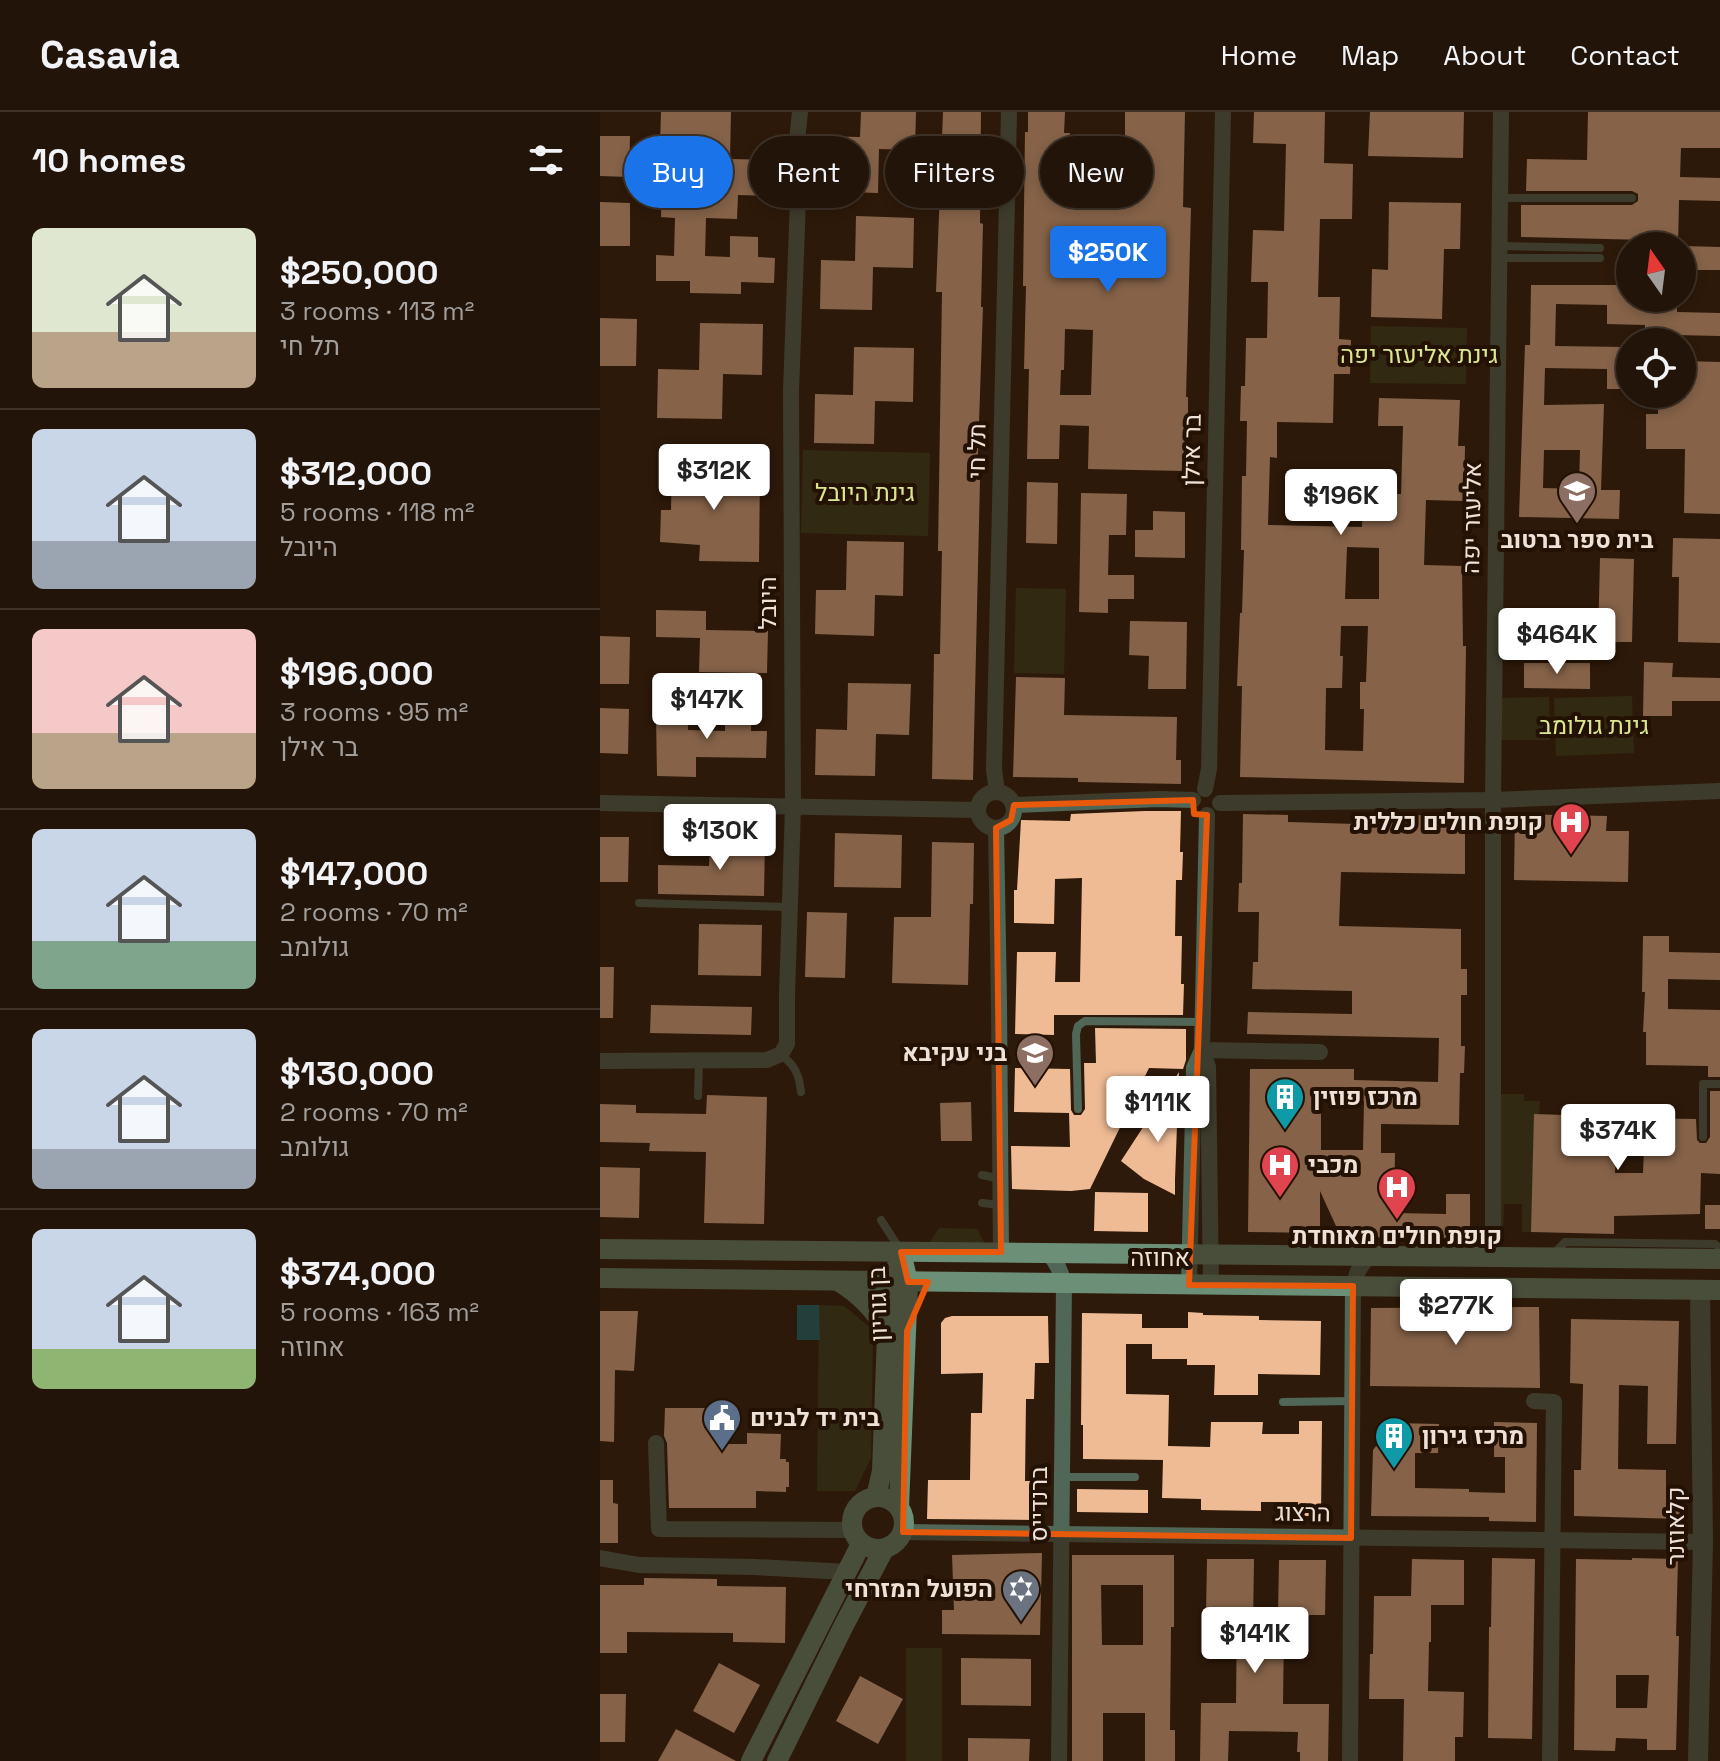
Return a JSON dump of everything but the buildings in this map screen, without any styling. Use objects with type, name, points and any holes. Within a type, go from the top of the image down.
[{"type":"main road","name":"אחוזה","points":[[600,1249],[1720,1259]]},
{"type":"main road","name":"בן גוריון","points":[[899,1507],[897,1330],[901,1252]]},
{"type":"main road","name":"אחוזה","points":[[600,1278],[1710,1290]]},
{"type":"main road","points":[[838,1281],[858,1293],[897,1330],[918,1305],[944,1282]]},
{"type":"main road","name":"בן גוריון","points":[[876,1497],[882,1471],[897,1330]]},
{"type":"main road","points":[[876,1497],[893,1501],[899,1507],[905,1524],[899,1540],[892,1546],[868,1548],[857,1537],[852,1520],[854,1511],[867,1499],[876,1497]]},
{"type":"main road","points":[[751,1761],[847,1572],[857,1537]]},
{"type":"main road","points":[[777,1761],[884,1549]]},
{"type":"street","name":"היובל","points":[[781,1054],[787,1044],[793,807],[791,391],[798,199],[796,150],[800,112]]},
{"type":"street","name":"תל חי","points":[[997,792],[994,769],[1009,112]]},
{"type":"street","name":"בר אילן","points":[[1199,795],[1209,769],[1223,112]]},
{"type":"street","name":"אליעזר יפה","points":[[1480,1257],[1493,1233],[1493,800],[1501,112]]},
{"type":"street","points":[[1220,803],[1493,800],[1720,791]]},
{"type":"street","points":[[997,792],[1009,797],[1014,805],[1007,824],[996,828],[980,819],[980,800],[985,795],[997,792]]},
{"type":"street","points":[[1014,805],[1159,799],[1214,792],[1220,803],[1217,810],[1203,815],[1195,809],[1199,795]]},
{"type":"street","points":[[600,803],[978,810]]},
{"type":"street","points":[[1189,1285],[1201,1255],[1208,1067],[1202,1050],[1207,815]]},
{"type":"street","points":[[996,828],[993,1064],[1001,1179],[1001,1252]]},
{"type":"street","points":[[1202,1050],[1320,1052]]},
{"type":"street","points":[[600,1061],[767,1060],[781,1054]]},
{"type":"street","name":"ברנדייס","points":[[1048,1253],[1061,1272],[1064,1284],[1059,1761]]},
{"type":"street","points":[[1201,1255],[1211,1285]]},
{"type":"street","points":[[1350,1761],[1353,1286],[1368,1256]]},
{"type":"street","name":"קלאוזנר","points":[[1698,1761],[1710,1290]]},
{"type":"street","points":[[1534,1401],[1554,1402],[1550,1761]]},
{"type":"street","points":[[656,1443],[659,1529],[857,1537]]},
{"type":"street","name":"הרצוג","points":[[903,1532],[1703,1542]]},
{"type":"street","points":[[600,1558],[639,1565],[847,1572]]},
{"type":"lane","points":[[1500,198],[1632,198]]},
{"type":"lane","points":[[1500,252],[1600,253]]},
{"type":"lane","points":[[639,903],[790,907]]},
{"type":"lane","points":[[1078,1109],[1076,1034],[1078,1026],[1085,1021],[1202,1022]]},
{"type":"lane","points":[[781,1054],[793,1064],[799,1076],[801,1092]]},
{"type":"lane","points":[[698,1096],[699,1060]]},
{"type":"lane","points":[[1703,1137],[1703,1084],[1720,1084]]},
{"type":"lane","points":[[982,1175],[1001,1179]]},
{"type":"lane","points":[[982,1203],[1001,1205]]},
{"type":"lane","points":[[881,1220],[901,1252]]},
{"type":"lane","points":[[1550,1258],[1565,1242],[1715,1244],[1720,1249]]},
{"type":"lane","points":[[1283,1402],[1352,1401]]},
{"type":"lane","points":[[1063,1477],[1135,1477]]},
{"type":"highlighted area","points":[[1193,800],[1194,814],[1207,815],[1189,1285],[1353,1286],[1351,1538],[903,1532],[907,1331],[928,1282],[908,1282],[901,1252],[1001,1252],[996,828],[1011,820],[1014,805]]},
{"type":"green space","name":"גינת אליעזר יפה","points":[[1371,326],[1467,328],[1466,384],[1370,383]]},
{"type":"green space","name":"גינת היובל","points":[[803,450],[930,453],[928,536],[801,533]]},
{"type":"green space","points":[[1016,588],[1066,589],[1064,674],[1014,673]]},
{"type":"green space","name":"גינת גולומב","points":[[1632,696],[1634,753],[1556,756],[1554,698]]},
{"type":"green space","points":[[1549,697],[1550,740],[1501,740],[1501,698]]},
{"type":"green space","points":[[1493,1094],[1524,1094],[1524,1101],[1540,1101],[1531,1232],[1522,1232],[1522,1204],[1504,1204],[1503,1232],[1493,1231]]},
{"type":"green space","points":[[939,1228],[977,1229],[985,1244],[930,1242]]},
{"type":"green space","points":[[819,1305],[844,1306],[873,1330],[871,1458],[855,1491],[817,1491]]},
{"type":"green space","points":[[906,1648],[942,1648],[942,1761],[906,1761]]},
{"type":"water","points":[[797,1305],[819,1305],[820,1340],[797,1340]]},
{"type":"place","name":"בית ספר ברטוב","points":[[1577,525]]},
{"type":"place","name":"קופת חולים כללית","points":[[1571,856]]},
{"type":"place","name":"בני עקיבא","points":[[1035,1087]]},
{"type":"place","name":"מרכז פוזין","points":[[1285,1131]]},
{"type":"place","name":"מכבי","points":[[1280,1199]]},
{"type":"place","name":"קופת חולים מאוחדת","points":[[1397,1221]]},
{"type":"place","name":"בית יד לבנים","points":[[722,1452]]},
{"type":"place","name":"מרכז גירון","points":[[1394,1470]]},
{"type":"place","name":"הפועל המזרחי","points":[[1021,1623]]}]
